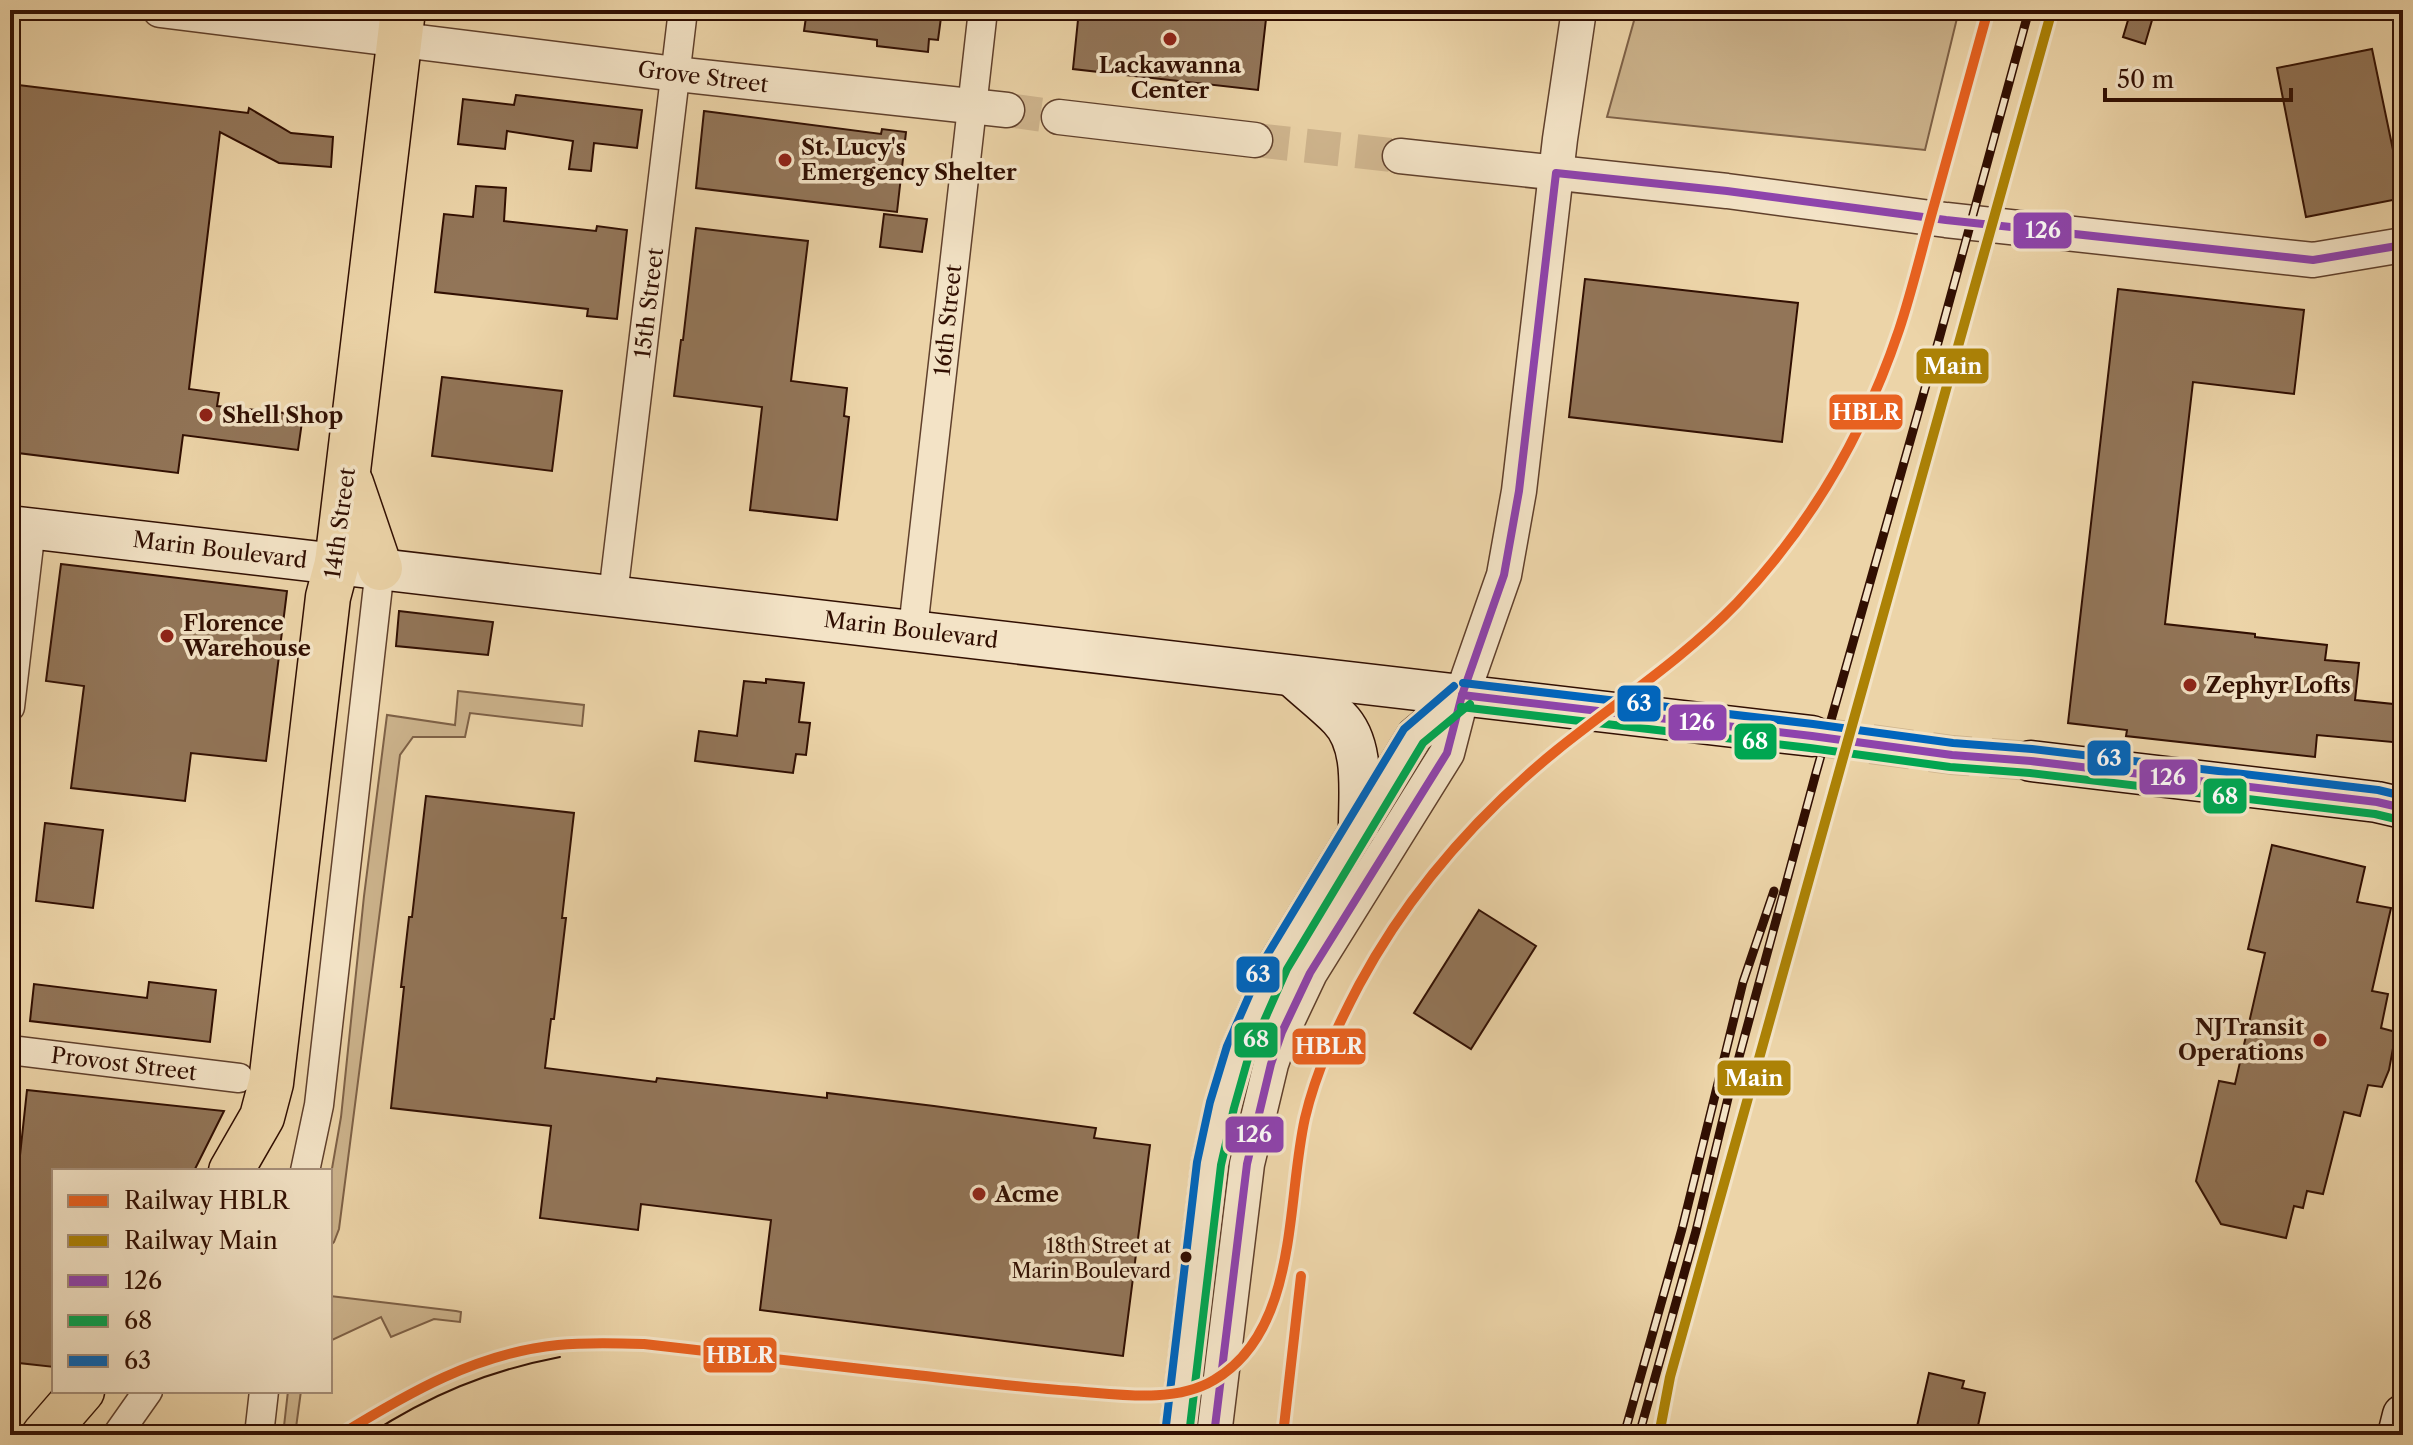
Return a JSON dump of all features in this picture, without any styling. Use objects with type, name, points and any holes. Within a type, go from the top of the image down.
[{"type":"highway","name":"14th Street","points":[[232,1169],[262,1117],[255,1081],[328,597],[337,563],[402,25]]},
{"type":"highway","points":[[347,473],[380,568]]},
{"type":"highway","points":[[44,1435],[80,1393]]},
{"type":"main road","name":"Marin Boulevard","points":[[21,527],[1812,736]]},
{"type":"main road","points":[[1292,676],[1341,720],[1348,731],[1359,767],[1359,825]]},
{"type":"main road","points":[[2031,761],[2377,802],[2403,808]]},
{"type":"main road","points":[[2398,1435],[2403,1415]]},
{"type":"street","name":"Grove Street","points":[[160,10],[402,25],[676,74],[1007,110]]},
{"type":"street","name":"15th Street","points":[[613,595],[683,10]]},
{"type":"street","name":"16th Street","points":[[913,629],[983,10]]},
{"type":"street","points":[[1214,1435],[1247,1164],[1271,1064],[1282,1032],[1310,973],[1447,753],[1462,695],[1496,602],[1510,548],[1579,10]]},
{"type":"street","points":[[1059,117],[1255,140]]},
{"type":"street","points":[[1400,156],[2313,260],[2403,245]]},
{"type":"street","points":[[10,707],[21,527]]},
{"type":"street","name":"14th Street","points":[[305,1169],[319,1105],[380,568]]},
{"type":"street","points":[[1177,1435],[1209,1163],[1238,1051],[1276,963],[1414,735],[1462,695]]},
{"type":"street","name":"Provost Street","points":[[10,1050],[255,1081]]},
{"type":"street","points":[[117,1435],[147,1393]]},
{"type":"street","points":[[259,1435],[264,1393]]},
{"type":"shaded area","points":[[1637,10],[1959,10],[1925,150],[1607,117]]},
{"type":"shaded area","points":[[458,691],[584,705],[582,726],[470,713],[465,737],[413,737],[400,755],[339,1229],[332,1244],[332,1169],[341,1117],[387,715],[455,725]]},
{"type":"shaded area","points":[[332,1296],[461,1312],[460,1322],[434,1319],[391,1337],[381,1317],[332,1340]]},
{"type":"shaded area","points":[[288,1393],[301,1393],[295,1435],[283,1435]]},
{"type":"building","points":[[807,10],[942,10],[938,40],[929,39],[928,52],[877,46],[877,40],[804,31]]},
{"type":"building","name":"Lackawanna Center","points":[[1079,10],[1267,10],[1258,90],[1073,69]]},
{"type":"building","points":[[2131,10],[2155,10],[2145,44],[2123,37]]},
{"type":"building","points":[[2372,49],[2403,198],[2306,217],[2277,68]]},
{"type":"building","points":[[10,84],[248,113],[249,108],[291,133],[333,137],[331,167],[279,163],[220,132],[189,389],[219,393],[217,406],[303,415],[298,450],[183,435],[178,473],[10,452]]},
{"type":"building","points":[[516,95],[642,110],[637,148],[594,143],[591,171],[569,169],[573,141],[507,131],[505,149],[458,144],[463,99],[514,105]]},
{"type":"building","name":"St. Lucy's Emergency Shelter","points":[[704,111],[881,134],[882,129],[906,132],[897,212],[696,188]]},
{"type":"building","points":[[476,186],[506,188],[504,221],[596,231],[597,226],[627,230],[617,319],[587,316],[588,309],[435,292],[444,214],[473,217]]},
{"type":"building","points":[[884,214],[927,219],[922,252],[880,247]]},
{"type":"building","points":[[696,228],[808,241],[791,381],[847,388],[844,416],[849,417],[837,520],[750,510],[762,407],[674,396]]},
{"type":"building","points":[[1585,279],[1798,303],[1782,442],[1569,417]]},
{"type":"building","points":[[2118,289],[2304,310],[2294,394],[2193,382],[2165,624],[2327,645],[2325,660],[2359,663],[2355,700],[2403,705],[2403,743],[2317,735],[2315,757],[2126,736],[2127,730],[2068,723]]},
{"type":"building","points":[[442,377],[562,391],[552,471],[432,456]]},
{"type":"building","name":"Florence Warehouse","points":[[61,564],[287,591],[266,761],[191,753],[185,801],[71,788],[84,686],[46,681]]},
{"type":"building","points":[[399,611],[493,622],[488,655],[396,646]]},
{"type":"building","points":[[766,679],[804,683],[799,722],[810,723],[806,755],[796,754],[793,773],[695,761],[699,731],[737,736],[744,681],[766,683]]},
{"type":"building","points":[[426,796],[574,813],[562,918],[566,918],[545,1068],[656,1082],[657,1078],[827,1098],[827,1093],[934,1106],[1096,1128],[1094,1138],[1150,1145],[1123,1356],[760,1310],[771,1220],[641,1204],[638,1230],[540,1218],[551,1126],[391,1108],[404,987],[401,987]]},
{"type":"building","points":[[45,823],[103,830],[93,908],[36,901]]},
{"type":"building","name":"NJTransit Operations","points":[[2272,845],[2365,867],[2357,902],[2391,908],[2372,991],[2388,994],[2381,1028],[2396,1032],[2389,1070],[2382,1087],[2368,1085],[2360,1116],[2344,1112],[2323,1194],[2307,1191],[2303,1208],[2294,1206],[2286,1238],[2221,1224],[2196,1181],[2219,1081],[2235,1084],[2265,953],[2248,949]]},
{"type":"building","points":[[1479,910],[1536,946],[1471,1049],[1414,1013]]},
{"type":"building","points":[[149,982],[216,990],[210,1042],[30,1021],[34,984],[147,998]]},
{"type":"building","points":[[27,1090],[224,1111],[195,1169],[52,1169],[52,1367],[10,1362],[10,1201],[15,1202]]},
{"type":"building","points":[[1929,1373],[1964,1381],[1962,1388],[1985,1393],[1976,1435],[1915,1435]]},
{"type":"tunnel","points":[[1007,110],[1059,117]]},
{"type":"tunnel","points":[[1255,140],[1400,156]]},
{"type":"tunnel","points":[[1812,736],[1952,755],[2031,761]]},
{"type":"tram line","points":[[368,1435],[460,1386],[508,1369],[560,1357]]},
{"type":"railway","points":[[1639,1435],[1816,773],[2029,10]]},
{"type":"railway","points":[[1624,1435],[1682,1229],[1743,982],[1774,891]]},
{"type":"rail line","name":"HBLR","points":[[340,1435],[391,1404],[471,1366],[528,1349],[569,1344],[644,1344],[1007,1385],[1145,1396],[1198,1387],[1214,1380],[1242,1358],[1261,1330],[1275,1297],[1284,1262],[1305,1118],[1315,1083],[1351,1001],[1399,919],[1446,858],[1499,801],[1557,750],[1695,643],[1737,603],[1789,542],[1833,475],[1870,404],[1899,330],[1988,10]]},
{"type":"rail line","name":"Main","points":[[1659,1435],[1670,1377],[2052,10]]},
{"type":"rail line","name":"HBLR","points":[[1283,1435],[1301,1276]]},
{"type":"transit line","name":"126","points":[[1214,1435],[1247,1164],[1271,1064],[1282,1032],[1310,973],[1447,753],[1462,695],[1504,575],[1519,491],[1556,173],[2313,260],[2403,245]]},
{"type":"transit line","name":"63","points":[[1463,683],[1953,743],[2032,749],[2378,790],[2403,796]]},
{"type":"transit line","name":"63","points":[[1165,1434],[1197,1162],[1210,1102],[1227,1046],[1266,957],[1404,729],[1454,686]]},
{"type":"transit line","name":"126","points":[[1462,695],[1952,755],[2031,761],[2377,802],[2403,808]]},
{"type":"transit line","name":"68","points":[[1189,1435],[1221,1165],[1249,1055],[1287,969],[1423,743],[1470,704]]},
{"type":"transit line","name":"68","points":[[1461,707],[1950,767],[2030,773],[2375,814],[2400,820]]},
{"type":"place","name":"Lackawanna Center","points":[[1170,39]]},
{"type":"place","name":"St. Lucy's Emergency Shelter","points":[[785,160]]},
{"type":"place","name":"Shell Shop","points":[[206,415]]},
{"type":"place","name":"Florence Warehouse","points":[[167,636]]},
{"type":"place","name":"Zephyr Lofts","points":[[2190,685]]},
{"type":"place","name":"NJTransit Operations","points":[[2320,1040]]},
{"type":"place","name":"Acme","points":[[979,1194]]},
{"type":"place","name":"18th Street at Marin Boulevard","points":[[1186,1257]]}]
